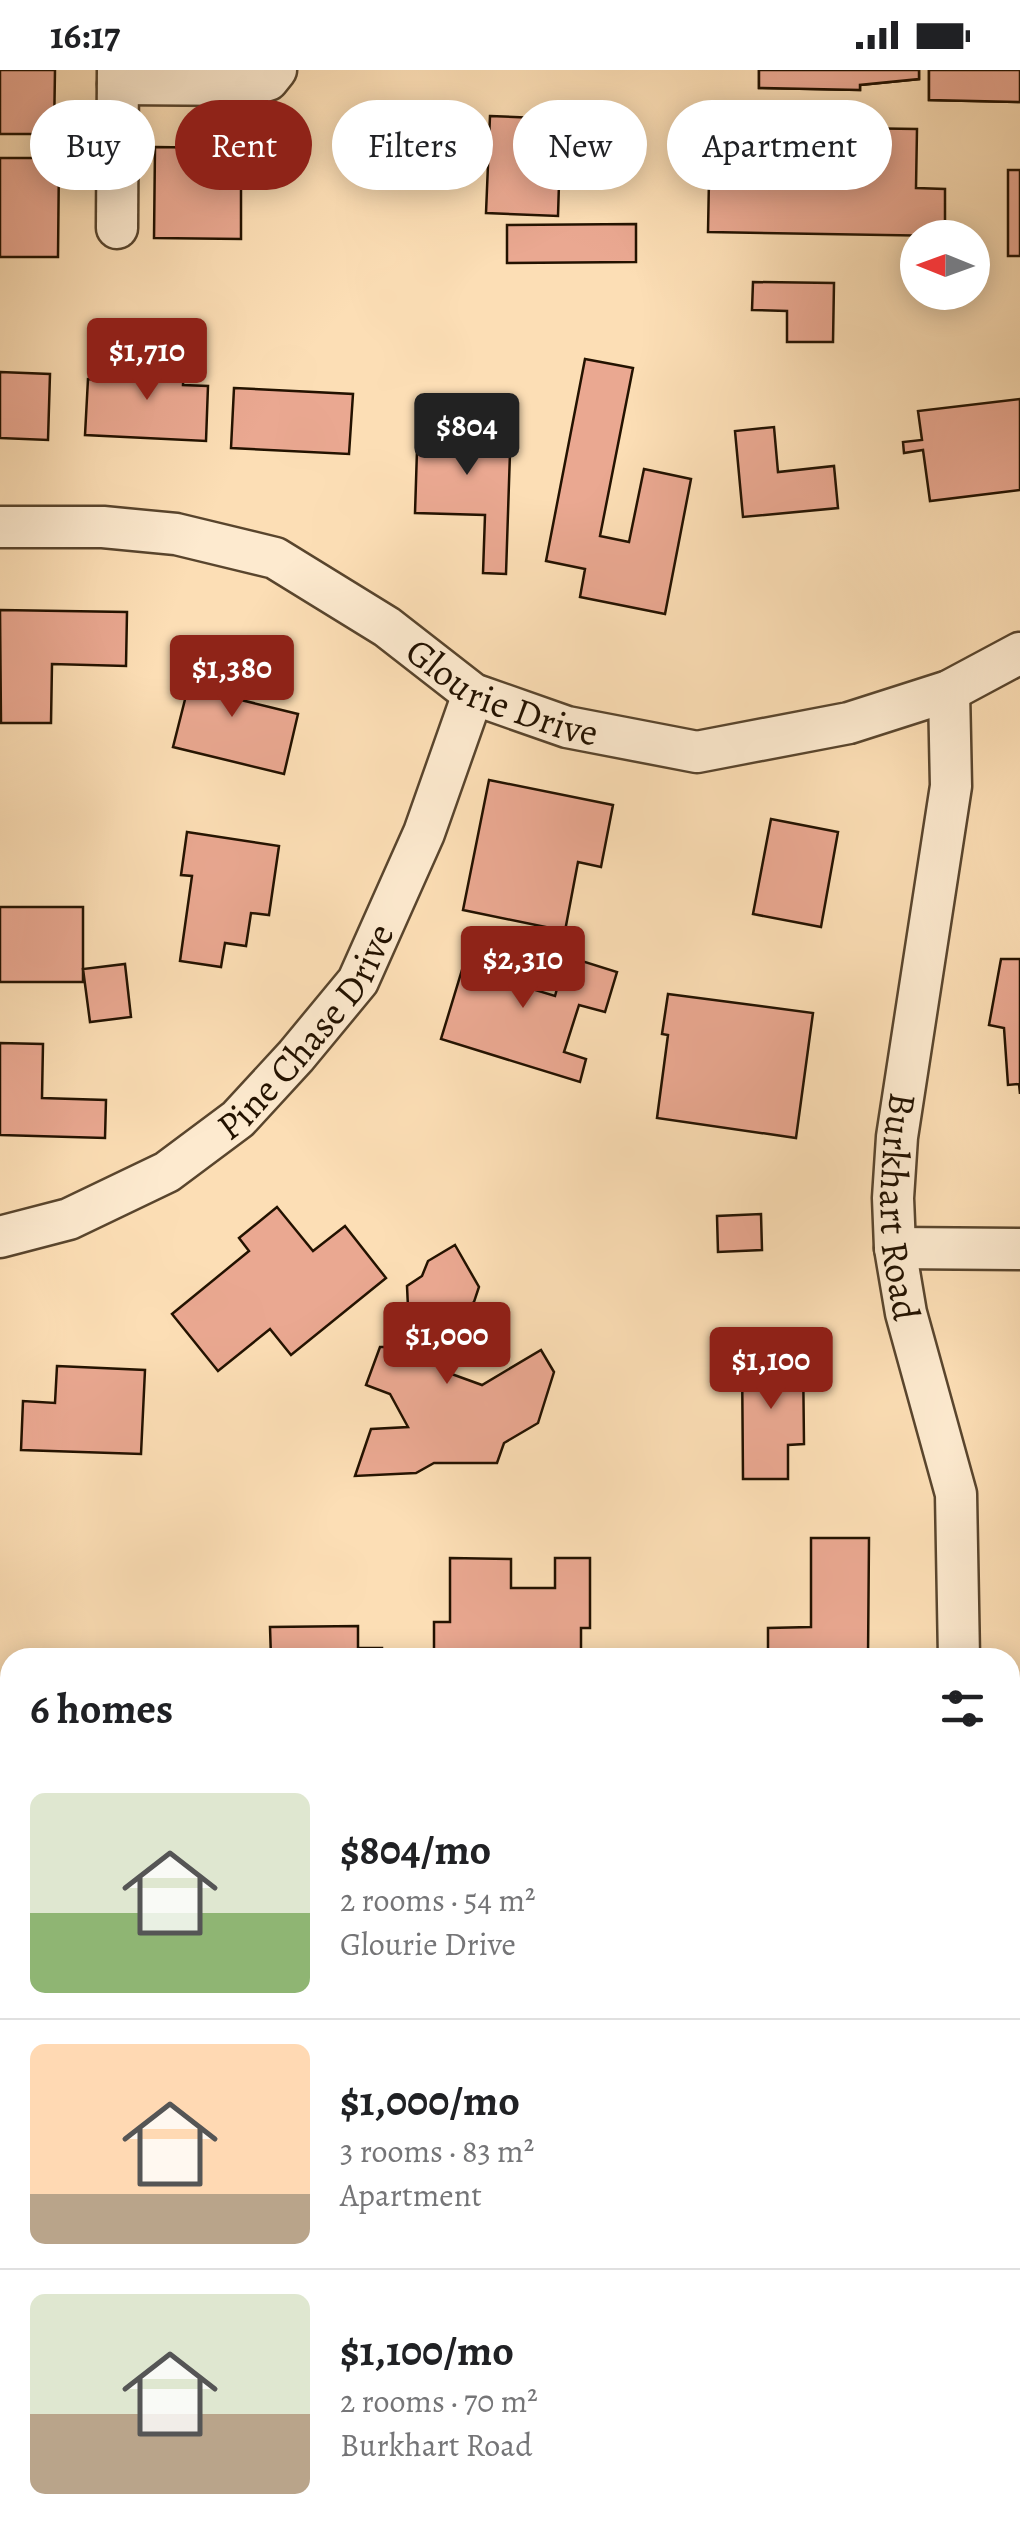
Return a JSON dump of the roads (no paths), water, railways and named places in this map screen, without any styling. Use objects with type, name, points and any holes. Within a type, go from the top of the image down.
[{"type":"street","points":[[117,228],[118,77],[252,84],[268,80],[276,70]]},
{"type":"street","name":"Glourie Drive","points":[[0,527],[103,527],[176,534],[276,558],[387,627],[473,694],[568,727],[697,752],[849,723],[949,691],[1020,653]]},
{"type":"street","name":"Burkhart Road","points":[[949,691],[951,786],[898,1137],[893,1198],[906,1314],[956,1494],[959,1648]]},
{"type":"street","name":"Pine Chase Drive","points":[[0,1237],[70,1219],[168,1172],[238,1119],[296,1056],[358,981],[424,833],[473,694]]},
{"type":"street","points":[[896,1248],[1020,1249]]}]
